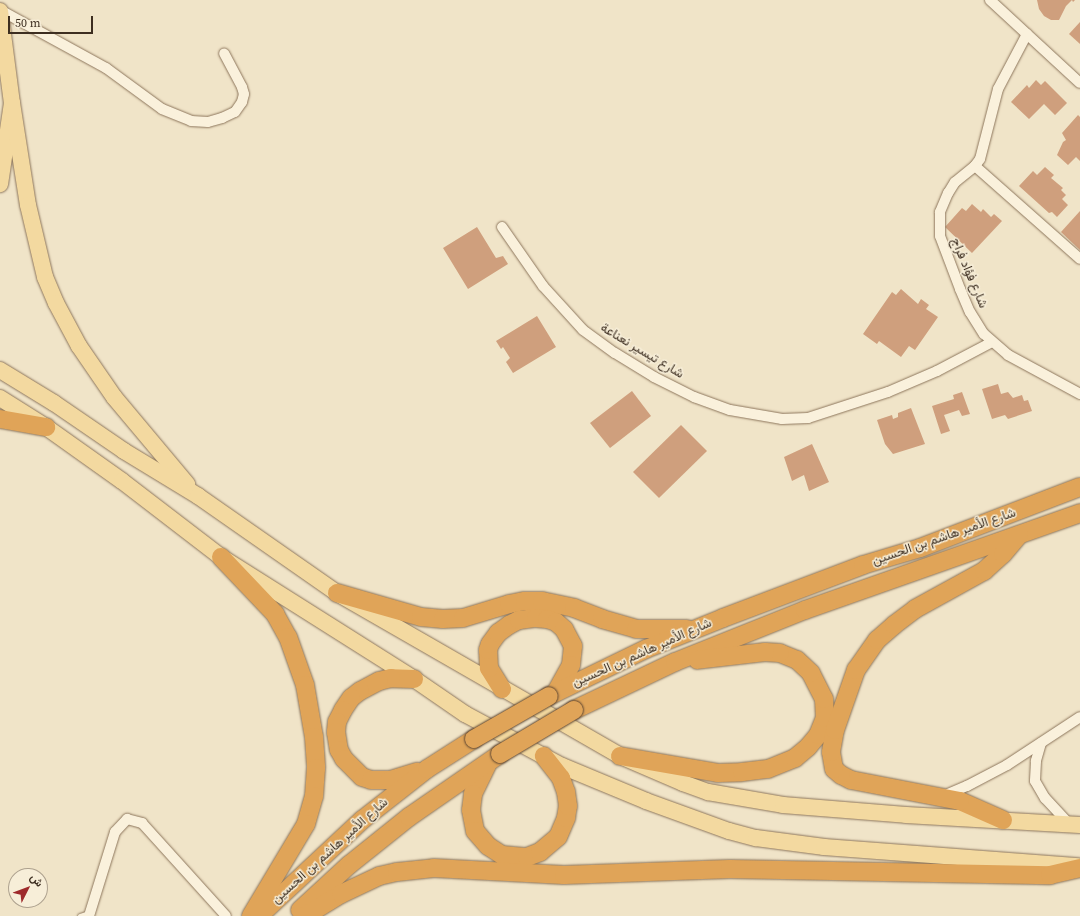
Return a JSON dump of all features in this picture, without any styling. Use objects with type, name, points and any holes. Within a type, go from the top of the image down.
[{"type":"highway","points":[[0,419],[46,426]]},
{"type":"highway","name":"شارع الأمير هاشم بن الحسين","points":[[259,916],[362,820],[427,769],[552,694],[646,649],[695,629],[863,565],[920,548],[1080,488]]},
{"type":"highway","name":"شارع الأمير هاشم بن الحسين","points":[[294,916],[371,846],[409,817],[494,758],[574,710],[675,662],[860,590],[1080,513]]},
{"type":"highway","points":[[1003,820],[975,806],[941,796],[862,783],[841,775],[834,769],[831,760],[832,742],[856,670],[877,640],[894,624],[915,610],[984,571],[1004,554],[1020,534]]},
{"type":"highway","points":[[221,557],[275,614],[288,637],[305,685],[314,737],[316,768],[314,796],[306,824],[251,916]]},
{"type":"highway","points":[[337,593],[421,617],[463,618],[509,604],[525,601],[542,601],[574,608],[602,619],[636,628],[695,629]]},
{"type":"highway","points":[[502,689],[489,668],[488,650],[490,644],[498,633],[519,620],[536,618],[547,619],[556,622],[564,628],[573,646],[571,665],[552,694]]},
{"type":"highway","points":[[620,756],[718,773],[768,769],[795,758],[808,747],[822,727],[825,718],[824,699],[811,673],[797,660],[780,653],[765,652],[675,662]]},
{"type":"highway","points":[[414,679],[391,678],[379,681],[360,691],[351,698],[343,710],[337,722],[336,732],[339,750],[344,759],[362,777],[371,780],[390,780],[427,769]]},
{"type":"highway","points":[[494,758],[473,794],[471,810],[475,831],[488,846],[502,855],[527,857],[540,852],[555,840],[563,830],[566,818],[568,806],[566,792],[561,778],[544,756]]},
{"type":"highway","points":[[305,916],[340,894],[379,876],[397,872],[434,868],[564,875],[730,869],[1050,875],[1080,867]]},
{"type":"main road","points":[[0,10],[12,103],[28,205],[46,277],[56,303],[79,346],[114,397],[198,496]]},
{"type":"main road","points":[[0,184],[12,103]]},
{"type":"main road","points":[[0,370],[54,403],[124,451],[198,496],[337,593],[620,756],[683,783],[708,792],[783,805],[906,815],[1075,825]]},
{"type":"main road","points":[[0,398],[46,426],[122,481],[221,557],[414,679],[465,714],[562,766],[646,801],[729,831],[756,838],[824,847],[1080,867]]},
{"type":"street","points":[[990,0],[1080,83]]},
{"type":"street","points":[[0,10],[106,68],[162,109],[191,122],[208,122],[222,118],[235,112],[242,102],[244,94],[242,87],[224,53]]},
{"type":"street","name":"شارع فؤاد فراج","points":[[1027,34],[998,89],[983,149],[975,166],[955,182],[948,193],[940,212],[940,236],[942,245],[970,312],[992,342],[1008,355],[1080,394]]},
{"type":"street","points":[[975,166],[1080,259]]},
{"type":"street","name":"شارع تيسير نعناعة","points":[[502,227],[543,286],[583,330],[615,353],[654,377],[694,397],[730,410],[757,416],[782,419],[808,418],[888,392],[937,371],[992,342]]},
{"type":"street","points":[[941,796],[984,778],[1080,717]]},
{"type":"street","points":[[1041,743],[1036,761],[1035,781],[1045,798],[1075,825]]},
{"type":"street","points":[[87,915],[115,832],[127,819],[142,823],[226,916]]},
{"type":"building","points":[[1037,0],[1072,0],[1066,6],[1059,20],[1051,20],[1044,16],[1039,9]]},
{"type":"building","points":[[1080,22],[1080,44],[1069,34]]},
{"type":"building","points":[[1036,80],[1041,85],[1045,81],[1067,103],[1055,115],[1044,104],[1029,119],[1011,102],[1027,85],[1029,88]]},
{"type":"building","points":[[1078,115],[1080,117],[1080,161],[1076,157],[1068,165],[1057,155],[1063,142],[1066,140],[1062,133]]},
{"type":"building","points":[[1045,167],[1054,175],[1051,178],[1063,188],[1061,190],[1066,195],[1062,199],[1068,205],[1057,217],[1052,212],[1049,213],[1019,186],[1033,171],[1037,175]]},
{"type":"building","points":[[972,204],[981,212],[983,209],[991,217],[994,214],[1002,221],[972,253],[945,227],[962,208],[966,211]]},
{"type":"building","points":[[1080,211],[1080,250],[1061,232]]},
{"type":"building","points":[[477,227],[496,258],[503,256],[508,264],[468,289],[443,248]]},
{"type":"building","points":[[901,289],[918,304],[921,299],[929,305],[926,309],[938,317],[915,350],[909,346],[901,357],[879,341],[877,344],[863,334],[892,292],[896,295]]},
{"type":"building","points":[[537,316],[556,347],[513,373],[506,362],[510,358],[503,347],[501,349],[496,341]]},
{"type":"building","points":[[998,384],[1001,394],[1008,392],[1013,398],[1022,395],[1024,401],[1028,400],[1032,411],[1008,419],[1005,415],[992,419],[982,389]]},
{"type":"building","points":[[632,391],[651,416],[610,448],[590,423]]},
{"type":"building","points":[[962,392],[970,414],[962,416],[959,410],[944,415],[950,431],[941,434],[932,406],[954,399],[953,395]]},
{"type":"building","points":[[911,408],[925,444],[893,454],[885,444],[877,420],[892,415],[893,419],[898,417],[898,413]]},
{"type":"building","points":[[681,425],[707,451],[659,498],[633,472]]},
{"type":"building","points":[[812,444],[829,482],[809,491],[804,475],[792,481],[784,457]]}]
